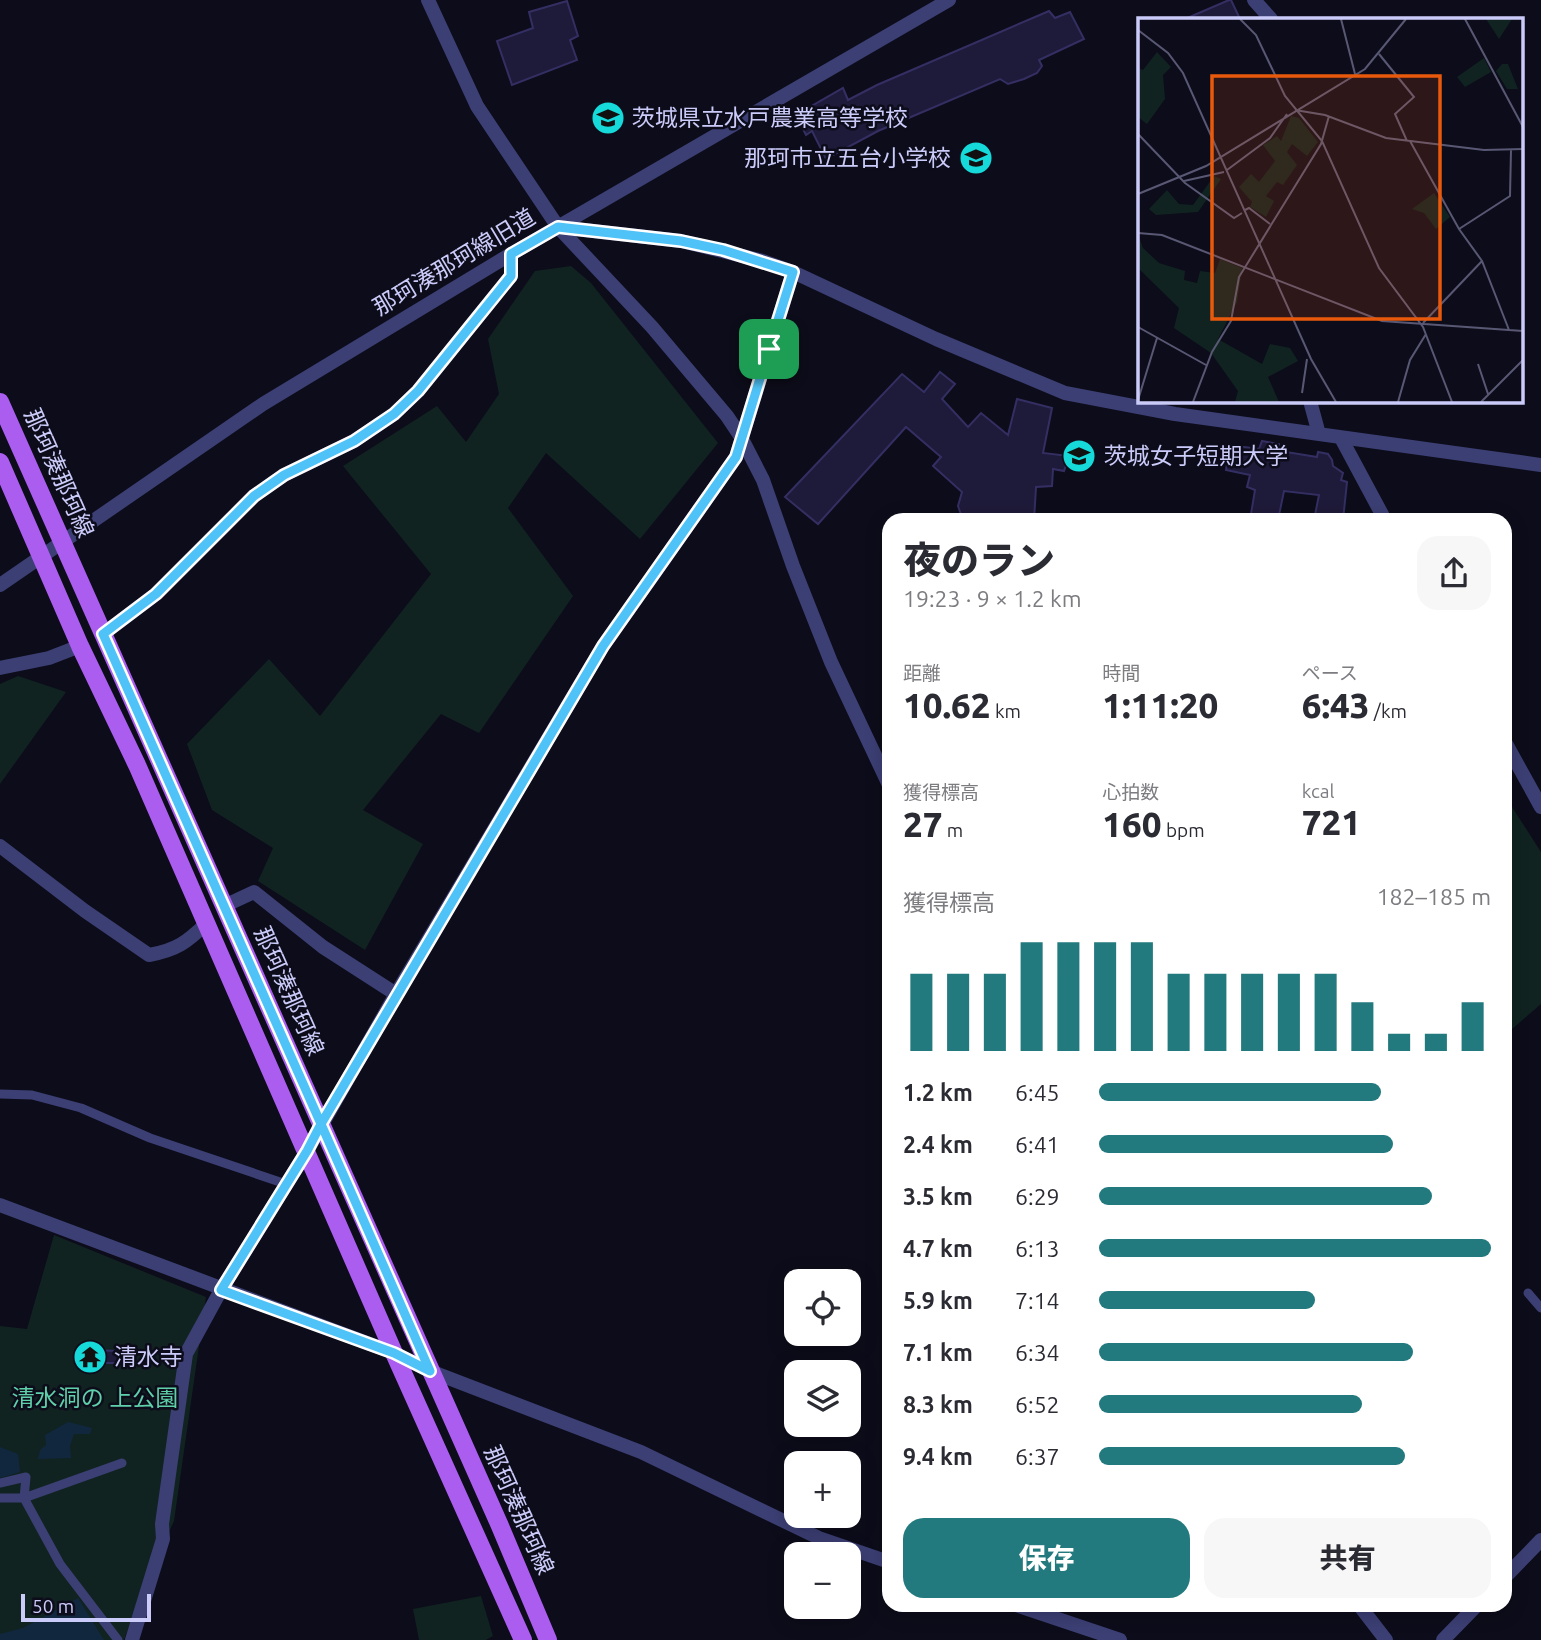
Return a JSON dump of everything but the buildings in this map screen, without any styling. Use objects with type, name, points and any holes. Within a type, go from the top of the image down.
[{"type":"main road","name":"那珂湊那珂線","points":[[0,402],[500,1526],[548,1640]]},
{"type":"main road","name":"那珂湊那珂線","points":[[0,462],[80,646],[137,765],[394,1353],[523,1640]]},
{"type":"street","points":[[428,0],[477,107],[558,227],[681,241],[749,257],[793,272],[936,339],[1065,393],[1175,414],[1541,465]]},
{"type":"street","points":[[558,227],[949,0]]},
{"type":"street","points":[[1254,0],[1270,18]]},
{"type":"street","name":"那珂湊那珂線旧道","points":[[0,585],[263,404],[558,227],[652,327],[727,416],[741,437],[763,480],[831,662],[882,770]]},
{"type":"street","points":[[103,634],[156,594],[254,496],[284,475],[354,441],[394,414],[418,391],[506,283],[511,276],[511,254]]},
{"type":"street","points":[[132,1640],[163,1539],[162,1524],[186,1354],[221,1290],[307,1151],[396,994],[603,646],[736,457],[793,272]]},
{"type":"street","points":[[1310,402],[1319,434]]},
{"type":"street","points":[[1341,438],[1381,513]]},
{"type":"street","points":[[0,668],[49,658],[80,646]]},
{"type":"street","points":[[1512,755],[1541,807]]},
{"type":"street","points":[[0,846],[85,911],[149,955],[171,951],[207,923]]},
{"type":"street","points":[[224,906],[254,892],[323,947],[396,994]]},
{"type":"street","points":[[0,1205],[394,1353],[430,1371],[641,1452],[819,1538],[882,1560]]},
{"type":"street","points":[[1512,1570],[1541,1540]]},
{"type":"street","points":[[1037,1612],[1120,1640]]},
{"type":"street","points":[[1364,1612],[1386,1640]]},
{"type":"street","points":[[1443,1640],[1470,1612]]},
{"type":"lane","points":[[0,1094],[32,1095],[81,1108],[150,1138],[286,1184]]},
{"type":"lane","points":[[1528,1293],[1541,1308]]},
{"type":"lane","points":[[0,1499],[24,1498],[122,1463]]},
{"type":"lane","points":[[0,1483],[26,1478],[24,1498],[60,1564],[118,1640]]},
{"type":"green space","points":[[571,266],[591,283],[718,443],[640,539],[546,453],[508,508],[573,596],[479,733],[441,714],[363,810],[423,844],[365,950],[258,881],[273,848],[212,810],[187,744],[269,659],[320,716],[431,574],[343,466],[437,406],[466,442],[499,394],[488,339],[535,271]]},
{"type":"green space","points":[[18,676],[66,692],[0,784],[0,684]]},
{"type":"green space","points":[[1512,807],[1541,852],[1541,1004],[1512,1029]]},
{"type":"green space","name":"清水洞の 上公園","points":[[54,1235],[206,1297],[174,1521],[143,1589],[124,1640],[0,1640],[0,1326],[27,1329]]},
{"type":"green space","points":[[481,1596],[493,1636],[486,1640],[419,1640],[413,1609]]},
{"type":"water","points":[[68,1422],[92,1428],[90,1434],[74,1434],[70,1446],[71,1458],[38,1459],[40,1450],[46,1445],[45,1435]]},
{"type":"water","points":[[0,1447],[18,1454],[20,1472],[0,1478]]},
{"type":"water","points":[[78,1598],[104,1640],[0,1640],[0,1634],[23,1628]]},
{"type":"place","name":"茨城県立水戸農業高等学校","points":[[608,118]]},
{"type":"place","name":"那珂市立五台小学校","points":[[976,158]]},
{"type":"place","name":"茨城女子短期大学","points":[[1079,456]]},
{"type":"place","name":"清水寺","points":[[90,1357]]},
{"type":"route","points":[[769,349],[736,457],[603,646],[321,1124],[430,1371],[394,1353],[221,1290],[321,1124],[103,634],[156,594],[227,520],[254,496],[284,475],[354,441],[394,414],[418,391],[511,276],[511,254],[558,227],[681,241],[763,261],[793,272],[769,349]]}]
